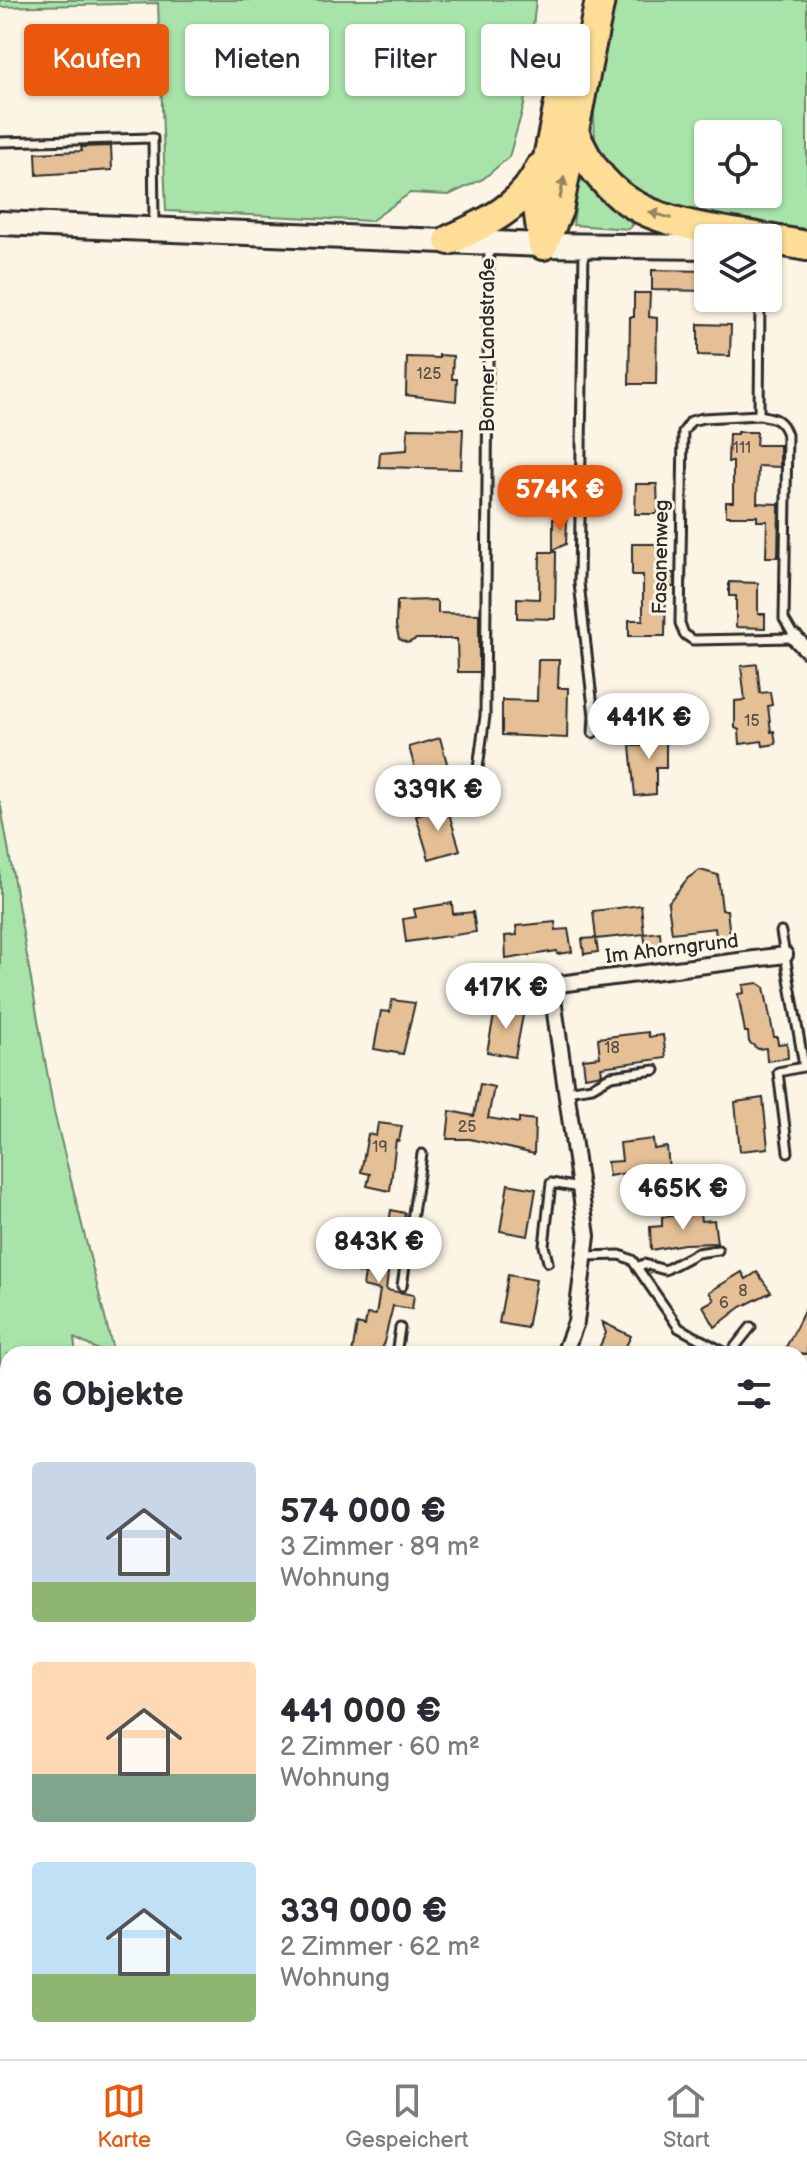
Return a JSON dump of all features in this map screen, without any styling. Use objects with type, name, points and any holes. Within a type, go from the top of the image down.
[{"type":"highway","points":[[543,245],[538,207],[581,0]]},
{"type":"highway","points":[[543,245],[558,210],[600,0]]},
{"type":"highway","points":[[573,129],[595,174],[628,204],[694,225]]},
{"type":"highway","points":[[449,240],[508,209],[535,180],[548,149]]},
{"type":"highway","points":[[782,241],[807,246]]},
{"type":"main road","name":"Bonner Landstraße","points":[[2,222],[154,231],[543,245],[694,247]]},
{"type":"main road","points":[[782,247],[807,246]]},
{"type":"street","points":[[795,638],[807,650]]},
{"type":"street","name":"Im Ahorngrund","points":[[567,1346],[576,1322],[587,1236],[551,985],[785,955]]},
{"type":"lane","points":[[0,142],[153,138],[154,231]]},
{"type":"lane","name":"Bonner Landstraße","points":[[476,783],[485,716],[489,243]]},
{"type":"lane","points":[[584,246],[579,583],[594,716],[593,733]]},
{"type":"lane","points":[[760,312],[759,415],[776,418],[783,424],[787,435],[784,619],[795,638]]},
{"type":"lane","name":"Fasanenweg","points":[[759,415],[703,418],[691,421],[683,432],[680,623],[684,634],[693,640],[795,638]]},
{"type":"lane","points":[[781,932],[803,1067],[778,1072],[788,1152]]},
{"type":"lane","points":[[796,1021],[807,1019]]},
{"type":"lane","points":[[566,1091],[592,1087],[611,1076],[655,1070]]},
{"type":"lane","points":[[402,1286],[422,1154]]},
{"type":"lane","points":[[548,1262],[544,1246],[551,1183],[580,1188]]},
{"type":"lane","points":[[637,1267],[644,1264],[665,1270],[697,1253],[718,1250]]},
{"type":"lane","points":[[585,1256],[620,1255],[632,1260],[679,1328],[712,1346]]},
{"type":"lane","points":[[736,1346],[751,1327]]},
{"type":"lane","points":[[397,1346],[400,1328]]},
{"type":"green space","points":[[0,0],[536,0],[533,24],[481,24],[481,96],[525,96],[509,157],[483,179],[449,195],[410,193],[371,221],[166,211],[162,96],[169,96],[169,24],[159,24],[158,3],[0,7]]},
{"type":"green space","points":[[609,0],[807,0],[807,229],[782,228],[782,224],[726,224],[655,208],[604,165],[595,138],[593,98]]},
{"type":"green space","points":[[579,177],[633,225],[629,229],[573,225]]},
{"type":"green space","points":[[0,801],[54,1112],[112,1346],[90,1346],[74,1338],[75,1346],[0,1346]]},
{"type":"building","points":[[111,146],[112,170],[37,175],[36,153]]},
{"type":"building","points":[[652,270],[694,271],[694,291],[652,290]]},
{"type":"building","points":[[634,293],[650,293],[649,317],[657,318],[656,384],[629,384],[630,317],[634,317]]},
{"type":"building","points":[[698,324],[731,325],[730,356],[698,355]]},
{"type":"building","points":[[439,355],[453,356],[452,379],[457,379],[456,401],[406,395],[407,357],[439,358]]},
{"type":"building","points":[[408,428],[463,429],[461,469],[379,467],[380,452],[407,450]]},
{"type":"building","points":[[757,432],[756,445],[780,445],[780,467],[758,466],[757,503],[779,504],[778,557],[766,557],[767,521],[757,521],[757,516],[726,516],[726,502],[733,502],[733,462],[728,462],[729,434]]},
{"type":"building","points":[[636,484],[657,484],[658,514],[635,514]]},
{"type":"building","points":[[553,519],[567,519],[566,544],[553,550]]},
{"type":"building","points":[[632,544],[661,544],[661,573],[674,573],[674,587],[666,587],[665,636],[629,636],[629,620],[643,620],[643,575],[632,575]]},
{"type":"building","points":[[540,552],[556,552],[555,619],[517,618],[517,598],[539,599]]},
{"type":"building","points":[[729,582],[758,583],[758,614],[765,614],[765,628],[736,627],[736,596],[729,596]]},
{"type":"building","points":[[435,600],[438,613],[479,614],[479,672],[458,672],[457,639],[416,639],[408,643],[399,639],[397,601]]},
{"type":"building","points":[[538,660],[559,660],[558,688],[568,688],[567,738],[502,735],[502,700],[537,701]]},
{"type":"building","points":[[757,664],[760,693],[770,692],[771,732],[774,731],[776,744],[763,746],[762,741],[740,744],[739,730],[735,728],[735,701],[745,700],[741,666]]},
{"type":"building","points":[[666,727],[666,768],[656,768],[656,794],[635,796],[630,746],[645,746],[644,728]]},
{"type":"building","points":[[440,738],[452,781],[421,790],[409,747]]},
{"type":"building","points":[[447,807],[460,850],[429,859],[416,816]]},
{"type":"building","points":[[700,870],[718,875],[722,910],[727,910],[730,936],[716,937],[715,928],[672,933],[668,903],[688,878]]},
{"type":"building","points":[[452,903],[453,914],[473,912],[476,932],[406,942],[403,919],[416,917],[414,909]]},
{"type":"building","points":[[641,905],[644,934],[596,939],[598,952],[584,954],[582,939],[596,938],[593,911]]},
{"type":"building","points":[[555,922],[556,930],[568,929],[572,952],[557,954],[557,951],[506,959],[505,936],[517,935],[516,926]]},
{"type":"building","points":[[660,932],[661,946],[646,947],[644,934]]},
{"type":"building","points":[[758,983],[764,987],[774,1037],[777,1037],[778,1044],[787,1043],[788,1058],[767,1061],[766,1048],[758,1049],[749,1042],[748,1032],[745,1032],[738,994],[744,993],[743,985]]},
{"type":"building","points":[[392,1000],[415,1003],[403,1054],[374,1049],[381,1011],[390,1012]]},
{"type":"building","points":[[496,1005],[524,1010],[515,1057],[487,1052]]},
{"type":"building","points":[[648,1032],[649,1037],[663,1035],[666,1058],[601,1067],[602,1074],[585,1077],[583,1059],[600,1057],[598,1038]]},
{"type":"building","points":[[480,1084],[494,1087],[488,1118],[519,1123],[519,1118],[535,1120],[534,1154],[470,1139],[447,1139],[450,1111],[474,1116]]},
{"type":"building","points":[[763,1098],[768,1148],[740,1151],[735,1102]]},
{"type":"building","points":[[378,1123],[402,1126],[399,1141],[396,1140],[390,1191],[367,1186],[370,1174],[361,1172],[368,1134],[376,1136]]},
{"type":"building","points":[[653,1139],[654,1149],[667,1147],[669,1170],[655,1172],[655,1168],[609,1176],[607,1162],[622,1161],[620,1143]]},
{"type":"building","points":[[508,1184],[536,1189],[528,1236],[500,1231]]},
{"type":"building","points":[[391,1210],[405,1213],[402,1227],[397,1226],[395,1241],[392,1240],[386,1290],[414,1295],[412,1309],[393,1306],[383,1346],[353,1346],[357,1324],[365,1326],[367,1314],[376,1315],[380,1290],[363,1286],[365,1274],[357,1272],[363,1234],[372,1236],[374,1223],[389,1224]]},
{"type":"building","points":[[700,1213],[701,1221],[714,1220],[717,1243],[684,1244],[651,1250],[650,1227],[662,1226],[662,1217]]},
{"type":"building","points":[[742,1272],[746,1279],[757,1272],[771,1292],[741,1307],[715,1327],[703,1306],[714,1300],[709,1292]]},
{"type":"building","points":[[508,1275],[536,1280],[527,1328],[499,1323]]},
{"type":"building","points":[[807,1305],[807,1346],[786,1346]]},
{"type":"building","points":[[602,1322],[631,1336],[626,1346],[600,1346],[606,1333]]}]
